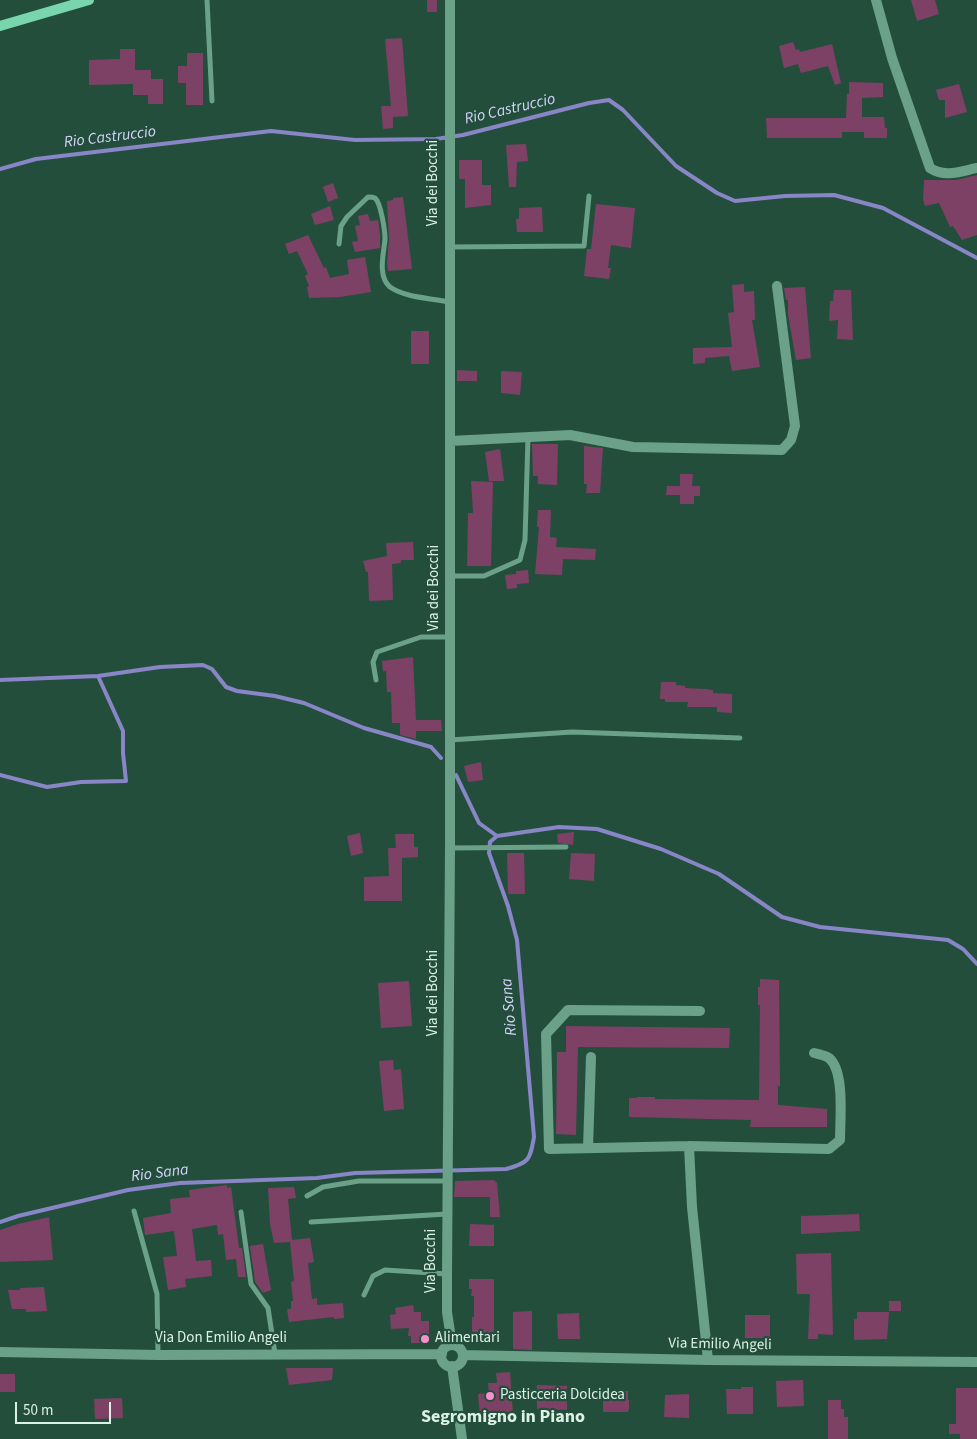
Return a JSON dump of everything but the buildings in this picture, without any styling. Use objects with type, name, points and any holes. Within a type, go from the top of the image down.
[{"type":"street","points":[[0,26],[89,0]]},
{"type":"street","name":"Via dei Bocchi","points":[[448,1179],[450,0]]},
{"type":"street","points":[[876,0],[892,58],[930,168],[937,173],[949,174],[977,168]]},
{"type":"street","points":[[450,441],[570,435],[633,447],[782,450],[792,440],[795,426],[777,286]]},
{"type":"street","points":[[700,1011],[568,1010],[546,1034],[549,1149],[689,1146],[830,1149],[840,1140],[840,1082],[835,1067],[828,1058],[814,1053]]},
{"type":"street","points":[[588,1148],[591,1057]]},
{"type":"street","points":[[689,1146],[692,1207],[708,1360]]},
{"type":"street","name":"Via Bocchi","points":[[448,1179],[447,1312],[452,1345]]},
{"type":"street","points":[[452,1345],[458,1347],[463,1355],[461,1362],[449,1366],[443,1361],[442,1354],[445,1348],[452,1345]]},
{"type":"street","name":"Via Don Emilio Angeli","points":[[0,1352],[158,1355],[442,1354]]},
{"type":"street","name":"Via Emilio Angeli","points":[[463,1355],[708,1360],[977,1362]]},
{"type":"street","points":[[452,1366],[462,1439]]},
{"type":"lane","points":[[207,0],[212,101]]},
{"type":"lane","points":[[450,247],[584,246],[589,196]]},
{"type":"lane","points":[[339,244],[341,226],[347,217],[368,197],[373,197],[379,204],[383,223],[385,238],[382,264],[384,277],[389,285],[401,293],[450,302]]},
{"type":"lane","points":[[450,576],[484,576],[520,560],[525,540],[528,437]]},
{"type":"lane","points":[[376,680],[373,662],[377,652],[421,636],[450,637]]},
{"type":"lane","points":[[450,740],[572,732],[740,738]]},
{"type":"lane","points":[[450,848],[566,847]]},
{"type":"lane","points":[[307,1196],[323,1187],[359,1181],[448,1179]]},
{"type":"lane","points":[[134,1211],[157,1294],[158,1355]]},
{"type":"lane","points":[[241,1212],[251,1284],[268,1308],[275,1354]]},
{"type":"lane","points":[[311,1222],[447,1214]]},
{"type":"lane","points":[[364,1295],[373,1276],[385,1270],[447,1274]]},
{"type":"waterway","name":"Rio Castruccio","points":[[0,169],[36,159],[271,131],[355,140],[436,139],[463,135],[589,103],[609,100],[623,110],[676,166],[717,193],[735,201],[785,196],[834,195],[883,208],[977,258]]},
{"type":"waterway","points":[[0,680],[98,676],[160,667],[203,665],[212,669],[226,687],[237,691],[275,696],[304,703],[364,728],[431,747],[441,758]]},
{"type":"waterway","points":[[0,775],[47,787],[81,782],[126,781],[123,731],[98,676]]},
{"type":"waterway","points":[[456,775],[479,823],[497,836]]},
{"type":"waterway","name":"Rio Sana","points":[[0,1222],[128,1190],[180,1183],[317,1178],[355,1173],[506,1169],[524,1162],[529,1156],[534,1137],[517,940],[508,906],[489,853],[490,842],[497,836],[559,827],[597,829],[661,849],[719,874],[782,917],[820,927],[948,940],[963,949],[977,964]]},
{"type":"place","name":"Alimentari","points":[[425,1339]]},
{"type":"place","name":"Pasticceria Dolcidea","points":[[490,1396]]},
{"type":"district","name":"Segromigno in Piano","points":[[503,1418]]}]
